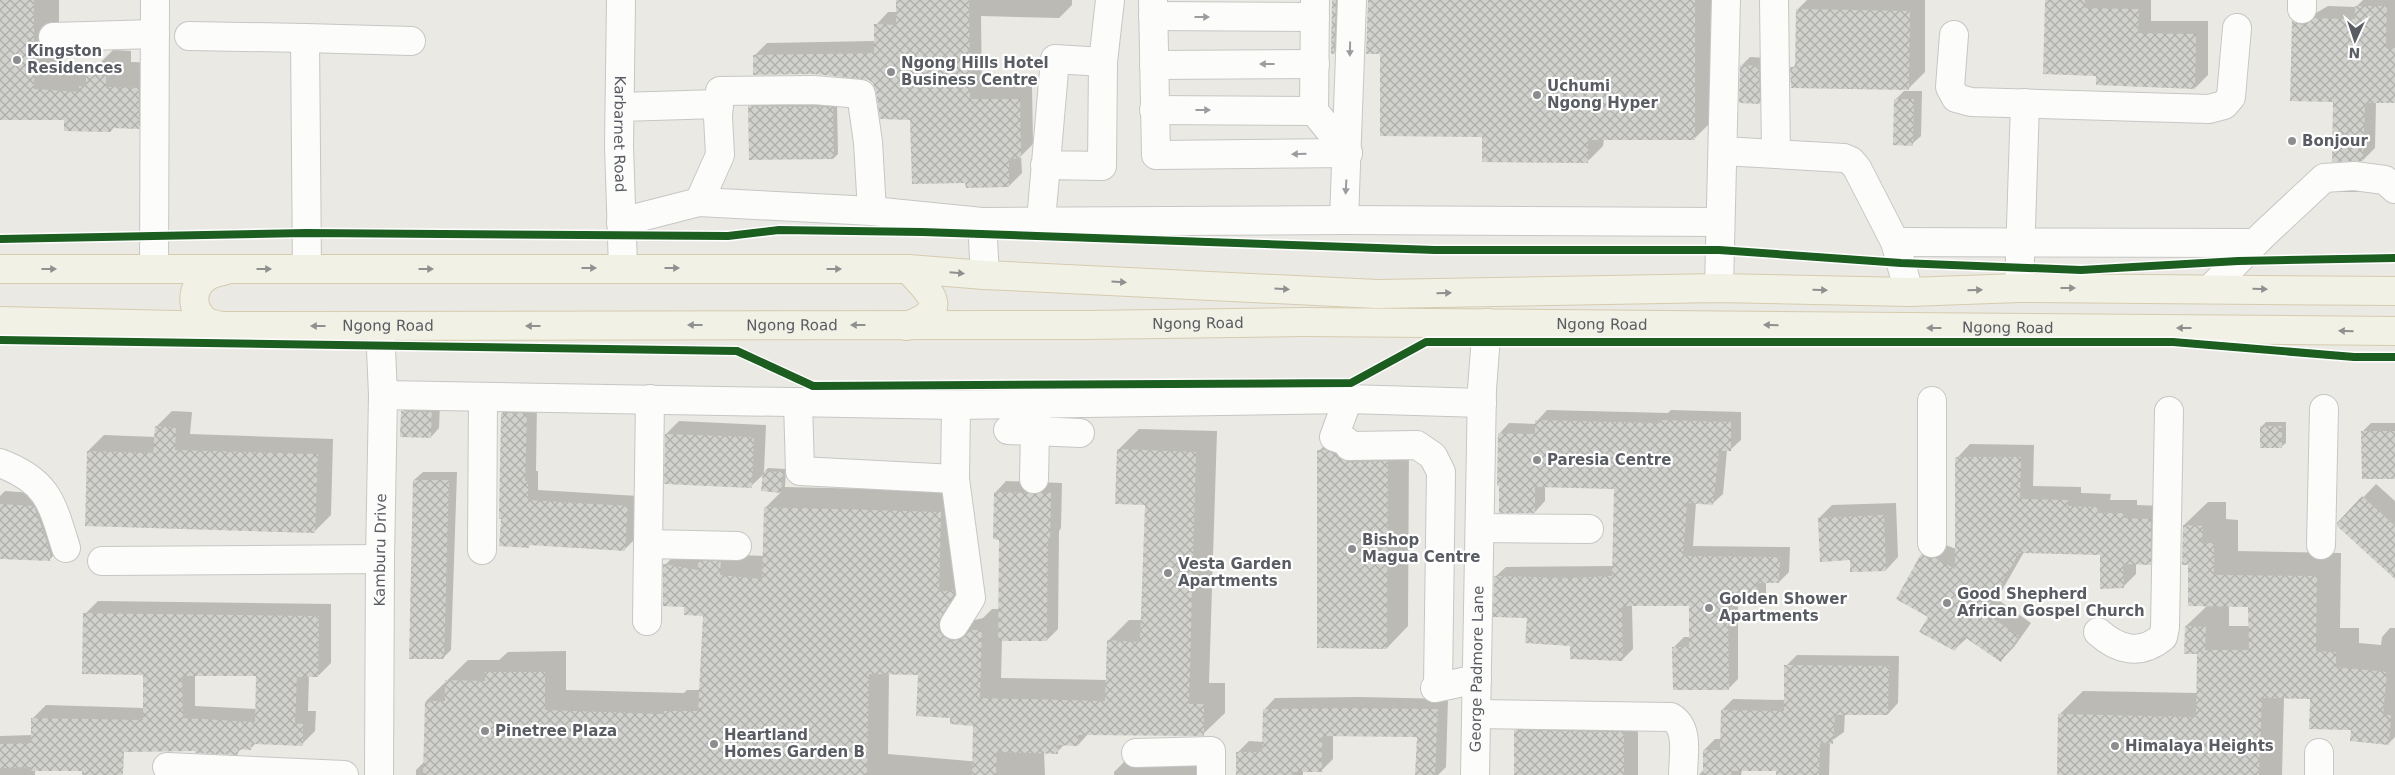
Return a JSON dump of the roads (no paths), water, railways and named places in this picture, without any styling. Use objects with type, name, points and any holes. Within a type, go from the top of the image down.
[{"type":"main road","points":[[0,269],[908,269],[986,275],[1377,294],[1719,288],[1909,292],[2019,288],[2211,288],[2395,291]]},
{"type":"main road","points":[[222,326],[204,321],[194,304],[194,292],[199,283],[208,276],[229,269]]},
{"type":"main road","points":[[906,326],[924,320],[934,303],[933,296],[908,269]]},
{"type":"main road","name":"Ngong Road","points":[[0,321],[222,326],[906,326],[1302,322],[2395,331]]},
{"type":"street","points":[[154,269],[155,0]]},
{"type":"street","name":"Karbarnet Road","points":[[621,0],[620,222],[623,268]]},
{"type":"street","points":[[1046,165],[1102,166],[1103,62],[1110,0]]},
{"type":"street","points":[[1344,220],[1348,153],[1352,0]]},
{"type":"street","points":[[1719,288],[1719,222],[1723,151],[1726,0]]},
{"type":"street","points":[[1774,0],[1776,154]]},
{"type":"street","points":[[1153,8],[1315,9],[1314,110],[1348,153],[1156,155],[1153,8]]},
{"type":"street","points":[[1954,36],[1950,88],[1956,98],[1972,102],[2209,109],[2224,105],[2231,98],[2237,28]]},
{"type":"street","points":[[53,37],[154,34]]},
{"type":"street","points":[[189,36],[411,40]]},
{"type":"street","points":[[305,38],[307,269]]},
{"type":"street","points":[[1041,222],[1055,59],[1103,62]]},
{"type":"street","points":[[1154,65],[1315,64]]},
{"type":"street","points":[[699,202],[720,155],[720,91],[814,90],[861,94],[868,142],[872,211]]},
{"type":"street","points":[[2019,288],[2025,103]]},
{"type":"street","points":[[620,107],[719,104]]},
{"type":"street","points":[[1154,110],[1314,110]]},
{"type":"street","points":[[1723,151],[1844,158],[1851,161],[1857,168],[1895,242],[1909,292]]},
{"type":"street","points":[[2211,288],[2254,243],[2324,178],[2354,176],[2385,180],[2395,189]]},
{"type":"street","points":[[620,222],[699,202],[872,211],[982,222],[1344,220],[1719,222]]},
{"type":"street","points":[[982,222],[986,275]]},
{"type":"street","points":[[1895,242],[2020,244],[2254,243]]},
{"type":"street","name":"George Padmore Lane","points":[[1475,775],[1482,403],[1487,323]]},
{"type":"street","name":"Kamburu Drive","points":[[379,775],[383,395],[380,326]]},
{"type":"street","points":[[383,395],[956,405],[1348,399],[1482,403]]},
{"type":"street","points":[[482,550],[483,396]]},
{"type":"street","points":[[647,621],[650,399]]},
{"type":"street","points":[[1348,399],[1334,437],[1346,441],[1349,446],[1418,446],[1433,456],[1442,472],[1429,685],[1435,688],[1477,678]]},
{"type":"street","points":[[1932,401],[1932,543]]},
{"type":"street","points":[[798,402],[800,471],[955,479]]},
{"type":"street","points":[[1034,479],[1036,404]]},
{"type":"street","points":[[954,625],[971,598],[955,479],[956,405]]},
{"type":"street","points":[[2321,544],[2324,409]]},
{"type":"street","points":[[2098,632],[2112,644],[2130,649],[2148,648],[2163,637],[2165,627],[2170,411]]},
{"type":"street","points":[[1008,430],[1080,433]]},
{"type":"street","points":[[0,463],[14,468],[33,481],[51,502],[66,548]]},
{"type":"street","points":[[1481,528],[1589,529]]},
{"type":"street","points":[[648,544],[737,546]]},
{"type":"street","points":[[102,561],[380,559]]},
{"type":"street","points":[[1476,714],[1671,717],[1679,722],[1683,730],[1683,775]]},
{"type":"street","points":[[1136,752],[1211,751],[1211,775]]},
{"type":"street","points":[[167,767],[344,775]]},
{"type":"place","name":"Kingston Residences","points":[[17,60]]},
{"type":"place","name":"Ngong Hills Hotel Business Centre","points":[[891,72]]},
{"type":"place","name":"Uchumi Ngong Hyper","points":[[1537,95]]},
{"type":"place","name":"Bonjour","points":[[2292,141]]},
{"type":"place","name":"Paresia Centre","points":[[1537,460]]},
{"type":"place","name":"Bishop Magua Centre","points":[[1352,549]]},
{"type":"place","name":"Vesta Garden Apartments","points":[[1168,573]]},
{"type":"place","name":"Good Shepherd African Gospel Church","points":[[1947,603]]},
{"type":"place","name":"Golden Shower Apartments","points":[[1709,608]]},
{"type":"place","name":"Pinetree Plaza","points":[[485,731]]},
{"type":"place","name":"Heartland Homes Garden B","points":[[714,744]]},
{"type":"place","name":"Himalaya Heights","points":[[2115,746]]}]
